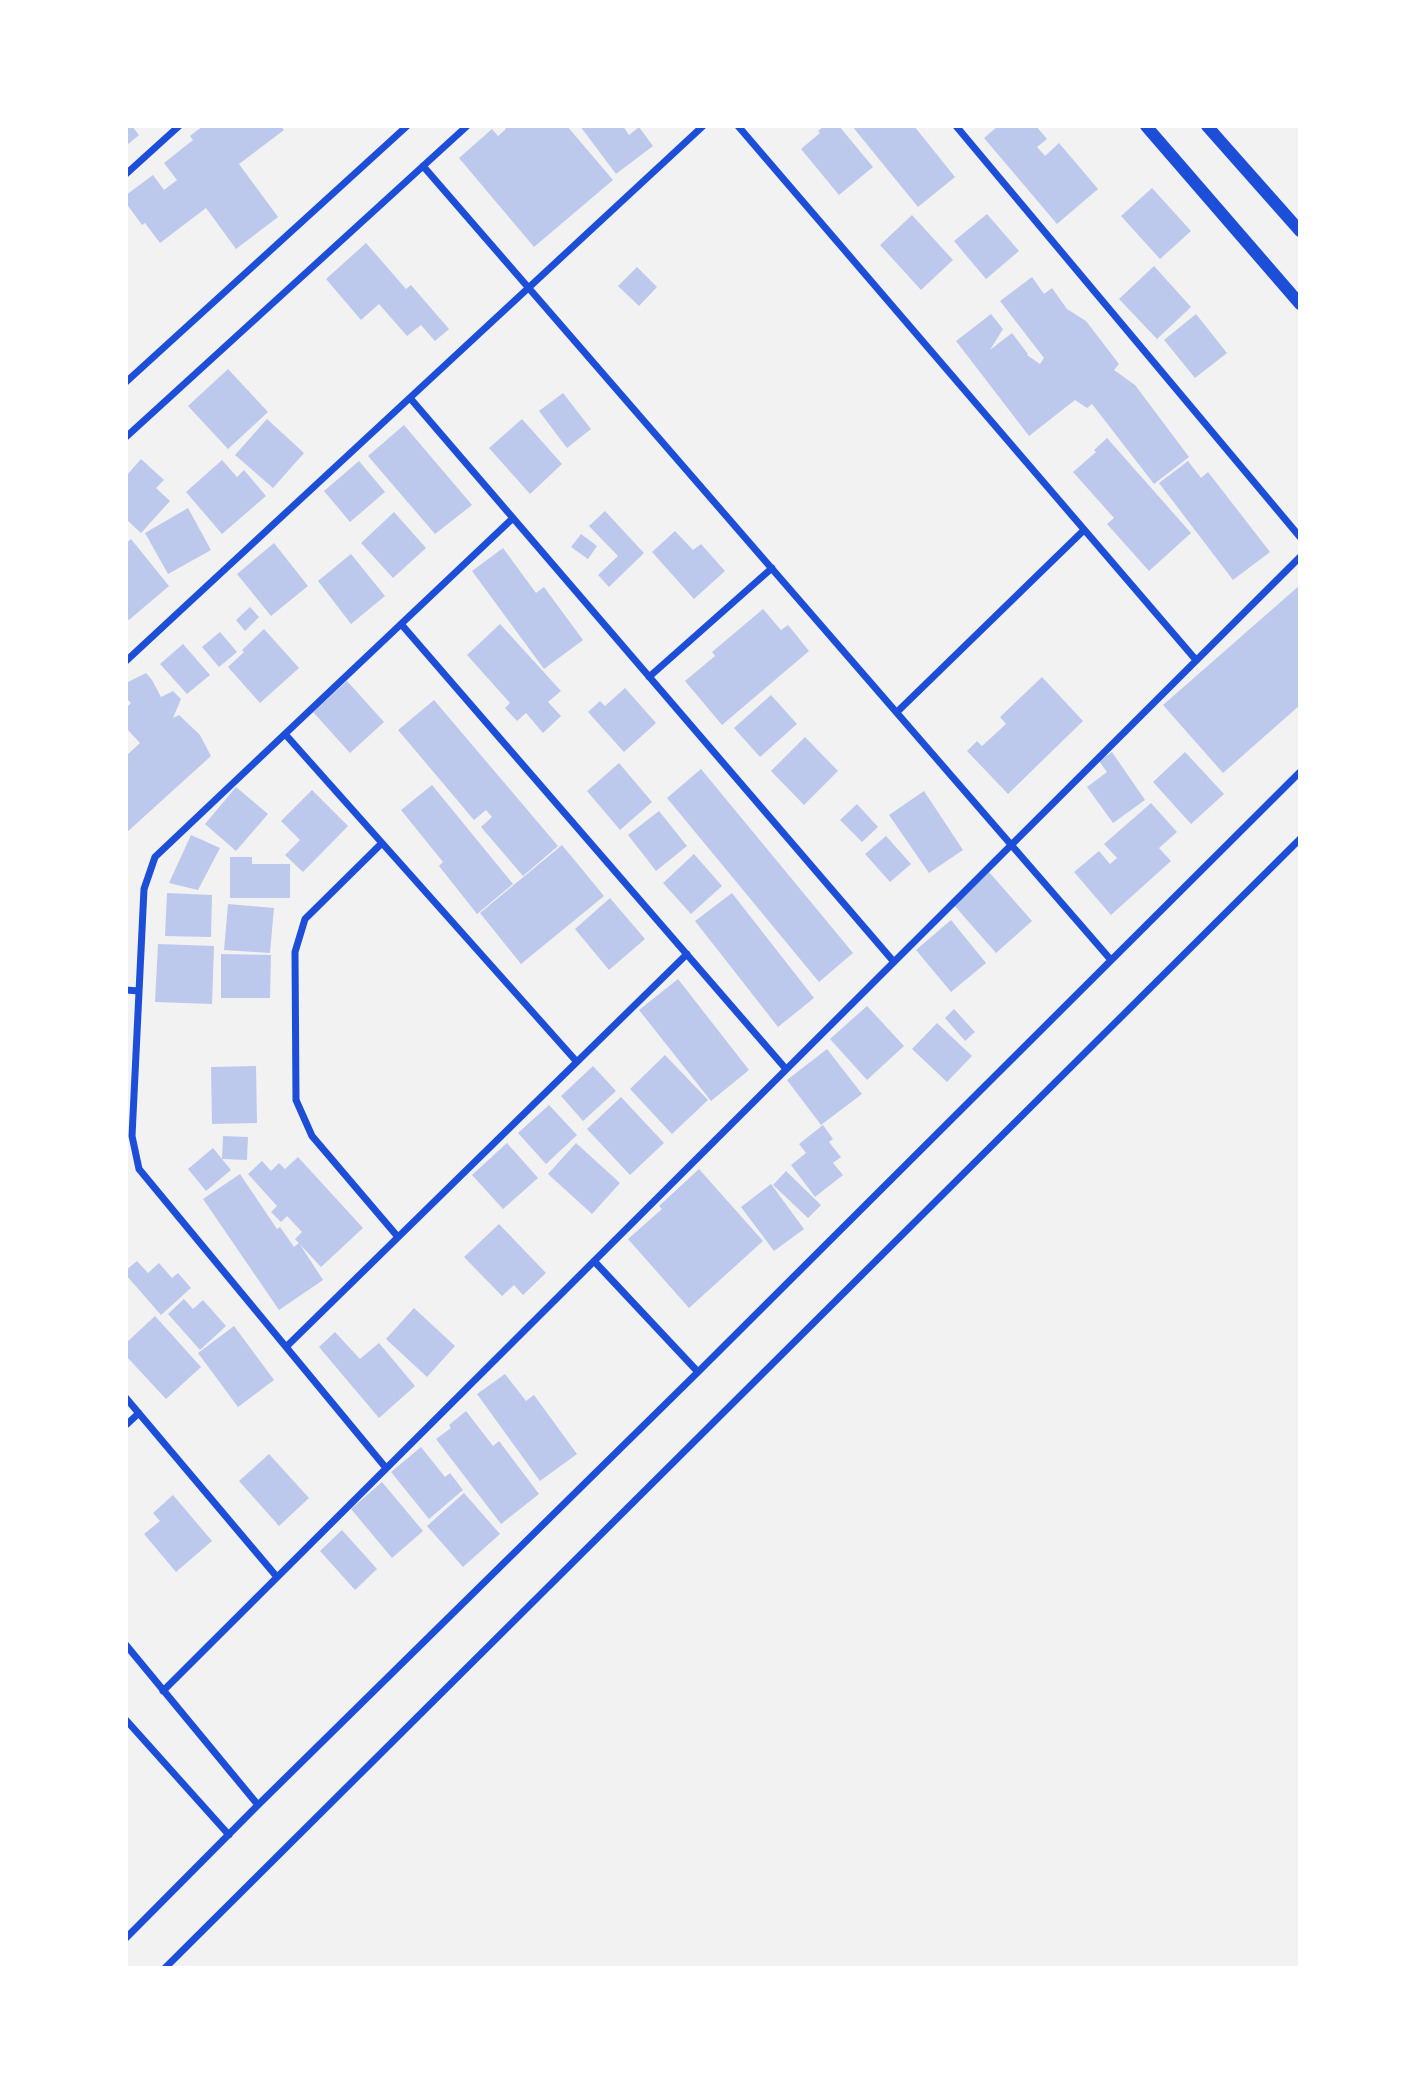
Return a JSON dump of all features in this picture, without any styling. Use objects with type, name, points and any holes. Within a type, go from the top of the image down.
[{"type":"street","points":[[126,174],[179,126]]},
{"type":"street","points":[[393,126],[399,133]]},
{"type":"street","points":[[126,382],[407,126]]},
{"type":"street","points":[[126,437],[467,126]]},
{"type":"street","points":[[126,648],[129,658],[703,126]]},
{"type":"street","points":[[738,126],[1196,660]]},
{"type":"street","points":[[956,126],[1300,537]]},
{"type":"street","points":[[1146,126],[1300,304]]},
{"type":"street","points":[[1207,126],[1300,231]]},
{"type":"street","points":[[423,166],[1111,960]]},
{"type":"street","points":[[410,398],[894,962]]},
{"type":"street","points":[[386,1468],[139,1170],[132,1136],[144,889],[155,857],[513,518]]},
{"type":"street","points":[[897,712],[1084,530]]},
{"type":"street","points":[[163,1691],[1300,557]]},
{"type":"street","points":[[649,677],[772,568]]},
{"type":"street","points":[[401,624],[786,1069]]},
{"type":"street","points":[[285,734],[577,1062]]},
{"type":"street","points":[[126,1938],[1300,772]]},
{"type":"street","points":[[164,1968],[1300,839]]},
{"type":"street","points":[[382,843],[305,919],[295,952],[296,1100],[312,1136],[398,1237]]},
{"type":"street","points":[[286,1347],[687,954]]},
{"type":"street","points":[[126,990],[139,991]]},
{"type":"street","points":[[594,1261],[698,1372]]},
{"type":"street","points":[[126,1398],[277,1577]]},
{"type":"street","points":[[126,1426],[139,1413]]},
{"type":"street","points":[[126,1645],[258,1805]]},
{"type":"street","points":[[126,1720],[229,1835]]},
{"type":"building","points":[[126,126],[132,126],[139,135],[126,146]]},
{"type":"building","points":[[203,126],[281,126],[284,130],[239,164],[278,217],[236,249],[206,208],[160,243],[126,203],[126,195],[153,175],[164,190],[177,180],[164,163],[193,140],[190,136]]},
{"type":"building","points":[[504,126],[567,126],[613,180],[534,247],[459,158],[492,129],[498,136],[506,129]]},
{"type":"building","points":[[580,126],[623,126],[629,135],[639,127],[653,146],[616,174]]},
{"type":"building","points":[[824,126],[839,126],[873,167],[839,195],[801,149],[820,133],[818,131]]},
{"type":"building","points":[[852,126],[914,126],[955,177],[918,207]]},
{"type":"building","points":[[998,126],[1036,126],[1047,139],[1037,147],[1045,156],[1059,143],[1098,189],[1057,224],[984,138]]},
{"type":"building","points":[[1152,188],[1191,231],[1160,259],[1121,216]]},
{"type":"building","points":[[987,214],[1019,251],[986,279],[954,241]]},
{"type":"building","points":[[912,215],[953,260],[921,290],[880,245]]},
{"type":"building","points":[[366,243],[406,289],[411,285],[449,329],[435,341],[421,325],[407,336],[379,304],[361,320],[326,279]]},
{"type":"building","points":[[1154,266],[1191,307],[1157,339],[1119,299]]},
{"type":"building","points":[[637,267],[657,287],[639,306],[618,286]]},
{"type":"building","points":[[1032,277],[1044,294],[1052,288],[1067,309],[1086,321],[1119,364],[1114,370],[1135,385],[1189,457],[1154,484],[1092,404],[1087,408],[1075,400],[1029,436],[956,341],[991,314],[1003,329],[990,350],[1012,333],[1027,355],[1040,364],[1044,358],[1000,301]]},
{"type":"building","points":[[1196,314],[1227,353],[1195,378],[1164,340]]},
{"type":"building","points":[[228,369],[268,412],[228,449],[188,406]]},
{"type":"building","points":[[563,393],[591,429],[567,448],[539,411]]},
{"type":"building","points":[[267,419],[304,453],[273,488],[235,455]]},
{"type":"building","points":[[522,419],[562,464],[530,494],[489,448]]},
{"type":"building","points":[[404,425],[472,505],[435,534],[368,456]]},
{"type":"building","points":[[1107,438],[1191,533],[1149,571],[1107,524],[1114,518],[1073,472],[1096,452],[1094,450]]},
{"type":"building","points":[[141,459],[164,480],[156,488],[170,501],[141,533],[126,519],[126,476]]},
{"type":"building","points":[[222,460],[237,477],[244,470],[266,496],[222,534],[186,492]]},
{"type":"building","points":[[359,461],[385,492],[350,522],[324,491]]},
{"type":"building","points":[[1188,461],[1201,478],[1208,472],[1270,552],[1233,580],[1159,483]]},
{"type":"building","points":[[188,508],[211,550],[168,574],[145,533]]},
{"type":"building","points":[[605,511],[644,553],[609,587],[598,575],[618,556],[589,526]]},
{"type":"building","points":[[394,512],[426,548],[393,578],[361,543]]},
{"type":"building","points":[[675,531],[693,550],[701,544],[725,571],[694,599],[652,552]]},
{"type":"building","points":[[581,534],[597,546],[588,559],[571,547]]},
{"type":"building","points":[[131,539],[169,586],[129,620],[126,617],[126,543]]},
{"type":"building","points":[[274,543],[308,586],[271,616],[237,574]]},
{"type":"building","points":[[503,548],[536,593],[544,587],[583,640],[544,669],[472,571]]},
{"type":"building","points":[[351,554],[385,596],[351,624],[318,581]]},
{"type":"building","points":[[1300,585],[1300,705],[1223,773],[1163,705]]},
{"type":"building","points":[[250,607],[259,617],[245,631],[236,620]]},
{"type":"building","points":[[763,609],[781,630],[788,625],[809,651],[722,725],[685,681],[715,656],[712,652]]},
{"type":"building","points":[[500,624],[561,691],[548,702],[561,716],[543,733],[526,713],[517,721],[505,708],[510,703],[467,655]]},
{"type":"building","points":[[264,629],[299,668],[260,703],[228,667]]},
{"type":"building","points":[[220,632],[237,652],[219,667],[202,647]]},
{"type":"building","points":[[183,644],[210,675],[187,694],[160,664]]},
{"type":"building","points":[[146,673],[161,697],[173,691],[181,699],[173,718],[179,715],[200,735],[211,756],[126,833],[126,756],[140,743],[126,728],[126,708],[131,703],[126,698],[126,683]]},
{"type":"building","points":[[1042,677],[1083,721],[1008,794],[967,751],[977,741],[982,746],[1006,724],[1000,717]]},
{"type":"building","points":[[347,681],[384,722],[350,753],[313,712]]},
{"type":"building","points":[[625,688],[656,723],[624,752],[588,712],[600,701],[605,706]]},
{"type":"building","points":[[771,695],[797,724],[760,757],[734,728]]},
{"type":"building","points":[[434,700],[558,846],[523,876],[481,827],[492,817],[486,810],[474,820],[398,730]]},
{"type":"building","points":[[805,737],[838,771],[804,805],[771,771]]},
{"type":"building","points":[[1112,752],[1145,800],[1113,823],[1087,787],[1107,772],[1099,761]]},
{"type":"building","points":[[1185,752],[1224,794],[1191,824],[1153,782]]},
{"type":"building","points":[[619,763],[652,802],[620,830],[587,791]]},
{"type":"building","points":[[701,769],[853,953],[819,982],[667,798]]},
{"type":"building","points":[[432,785],[513,884],[477,914],[439,866],[443,862],[401,810]]},
{"type":"building","points":[[236,787],[268,814],[236,851],[205,824]]},
{"type":"building","points":[[312,790],[348,826],[303,872],[285,855],[300,840],[281,821]]},
{"type":"building","points":[[924,791],[963,850],[929,873],[889,815]]},
{"type":"building","points":[[1151,803],[1177,832],[1159,848],[1171,861],[1111,915],[1074,872],[1099,851],[1110,864],[1117,858],[1104,844]]},
{"type":"building","points":[[857,804],[878,827],[862,842],[840,820]]},
{"type":"building","points":[[659,811],[687,846],[656,871],[628,835]]},
{"type":"building","points":[[191,835],[220,848],[198,890],[169,883]]},
{"type":"building","points":[[886,836],[911,864],[890,882],[865,854]]},
{"type":"building","points":[[562,845],[604,896],[521,964],[480,913]]},
{"type":"building","points":[[694,854],[722,886],[691,914],[663,883]]},
{"type":"building","points":[[230,857],[252,857],[252,864],[290,864],[290,898],[230,898]]},
{"type":"building","points":[[989,872],[1032,921],[996,953],[953,904]]},
{"type":"building","points":[[167,893],[212,895],[211,937],[165,936]]},
{"type":"building","points":[[732,893],[814,998],[778,1027],[695,921]]},
{"type":"building","points":[[610,898],[645,939],[609,970],[575,929]]},
{"type":"building","points":[[228,904],[274,908],[270,953],[224,950]]},
{"type":"building","points":[[951,920],[986,963],[951,992],[916,950]]},
{"type":"building","points":[[158,944],[214,946],[212,1004],[155,1002]]},
{"type":"building","points":[[221,954],[271,955],[270,998],[221,998]]},
{"type":"building","points":[[678,979],[749,1070],[711,1101],[639,1010]]},
{"type":"building","points":[[867,1006],[904,1046],[867,1080],[830,1039]]},
{"type":"building","points":[[954,1009],[975,1032],[965,1041],[945,1018]]},
{"type":"building","points":[[937,1023],[972,1056],[947,1082],[912,1049]]},
{"type":"building","points":[[827,1049],[862,1094],[821,1125],[787,1080]]},
{"type":"building","points":[[665,1055],[708,1100],[672,1134],[630,1089]]},
{"type":"building","points":[[256,1066],[257,1123],[212,1124],[211,1067]]},
{"type":"building","points":[[593,1066],[616,1091],[583,1121],[561,1096]]},
{"type":"building","points":[[621,1097],[664,1143],[630,1175],[587,1129]]},
{"type":"building","points":[[549,1105],[577,1135],[546,1164],[518,1133]]},
{"type":"building","points":[[823,1125],[833,1139],[829,1142],[841,1157],[833,1163],[843,1175],[815,1197],[791,1165],[806,1153],[799,1144]]},
{"type":"building","points":[[223,1136],[248,1137],[247,1160],[222,1159]]},
{"type":"building","points":[[507,1143],[538,1178],[503,1209],[472,1175]]},
{"type":"building","points":[[576,1143],[620,1183],[592,1214],[548,1174]]},
{"type":"building","points":[[213,1148],[231,1170],[206,1191],[188,1169]]},
{"type":"building","points":[[298,1157],[363,1228],[321,1267],[295,1239],[302,1232],[287,1216],[281,1222],[271,1212],[277,1206],[248,1174],[262,1161],[271,1171],[279,1163],[285,1169]]},
{"type":"building","points":[[699,1169],[763,1241],[689,1308],[628,1239],[662,1209],[659,1206]]},
{"type":"building","points":[[786,1171],[821,1205],[808,1218],[773,1185]]},
{"type":"building","points":[[240,1174],[277,1229],[280,1227],[294,1247],[299,1243],[323,1280],[279,1310],[203,1199]]},
{"type":"building","points":[[771,1184],[804,1229],[774,1251],[741,1207]]},
{"type":"building","points":[[499,1224],[546,1273],[523,1295],[514,1285],[502,1296],[464,1257]]},
{"type":"building","points":[[137,1261],[148,1273],[159,1263],[172,1278],[178,1273],[191,1288],[161,1315],[126,1275],[126,1270]]},
{"type":"building","points":[[184,1299],[193,1309],[203,1300],[226,1326],[200,1350],[168,1314]]},
{"type":"building","points":[[414,1308],[455,1346],[427,1377],[386,1339]]},
{"type":"building","points":[[155,1316],[201,1367],[166,1399],[126,1356],[126,1343]]},
{"type":"building","points":[[234,1326],[274,1380],[238,1407],[198,1353]]},
{"type":"building","points":[[335,1332],[360,1359],[379,1343],[415,1386],[379,1418],[319,1347]]},
{"type":"building","points":[[505,1374],[526,1401],[534,1395],[577,1454],[540,1481],[477,1394]]},
{"type":"building","points":[[466,1411],[493,1446],[499,1441],[539,1494],[501,1524],[436,1439],[451,1428],[449,1425]]},
{"type":"building","points":[[421,1447],[445,1477],[450,1473],[463,1490],[429,1519],[391,1472]]},
{"type":"building","points":[[269,1454],[309,1498],[279,1526],[239,1481]]},
{"type":"building","points":[[382,1482],[423,1531],[392,1558],[351,1509]]},
{"type":"building","points":[[464,1493],[500,1534],[463,1567],[427,1526]]},
{"type":"building","points":[[173,1495],[212,1541],[176,1572],[144,1534],[160,1521],[153,1513]]},
{"type":"building","points":[[342,1530],[377,1569],[355,1590],[320,1551]]}]
